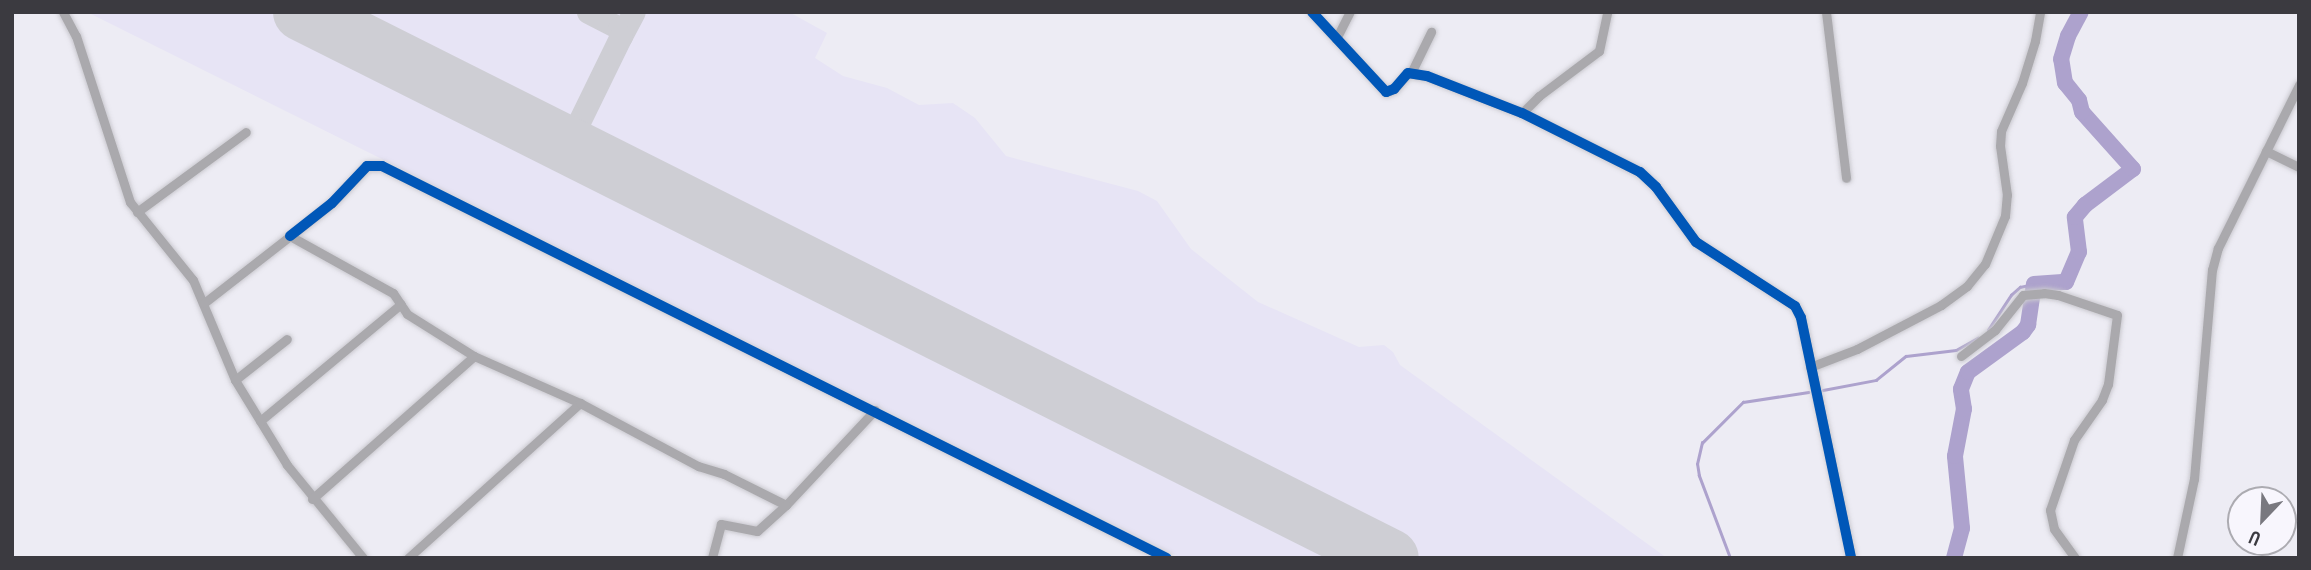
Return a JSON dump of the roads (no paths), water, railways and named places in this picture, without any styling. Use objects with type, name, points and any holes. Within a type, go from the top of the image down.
[{"type":"street","points":[[63,12],[76,36],[125,190],[137,212],[187,269],[204,303],[235,380],[260,421],[312,499],[363,558]]},
{"type":"street","points":[[1312,12],[1386,92],[1391,92],[1411,73],[1431,32]]},
{"type":"street","points":[[1336,39],[1350,12]]},
{"type":"street","points":[[1522,113],[1539,96],[1599,51],[1607,12]]},
{"type":"street","points":[[1826,12],[1846,178]]},
{"type":"street","points":[[1811,367],[1857,349],[1941,305],[1967,286],[1985,264],[2005,216],[2007,195],[2000,146],[2001,131],[2022,83],[2040,12]]},
{"type":"street","points":[[1411,73],[1427,76],[1522,113],[1640,172],[1656,187],[1696,242],[1795,306],[1801,318],[1851,558]]},
{"type":"street","points":[[2177,558],[2194,479],[2212,270],[2224,234],[2299,85]]},
{"type":"street","points":[[137,212],[246,132]]},
{"type":"street","points":[[2266,150],[2299,167]]},
{"type":"street","points":[[204,303],[332,203],[367,166],[377,164],[875,410],[1167,558]]},
{"type":"street","points":[[289,236],[393,293],[407,314],[474,356],[580,403],[698,466],[724,474],[786,505]]},
{"type":"street","points":[[1961,356],[1995,330],[2023,295],[2058,295],[2117,315],[2108,384],[2102,400],[2074,440],[2049,510],[2054,529],[2075,558]]},
{"type":"street","points":[[260,421],[401,304]]},
{"type":"street","points":[[235,380],[287,339]]},
{"type":"street","points":[[312,499],[474,356]]},
{"type":"street","points":[[408,558],[580,403]]},
{"type":"street","points":[[712,558],[720,524],[757,531],[786,505],[875,410]]},
{"type":"waterway","points":[[1954,558],[1962,528],[1955,456],[1964,409],[1961,389],[1968,372],[2023,332],[2028,325],[2034,284],[2066,282],[2079,252],[2075,217],[2085,205],[2133,169],[2082,112],[2079,100],[2065,83],[2061,59],[2068,36],[2081,12]]},
{"type":"waterway","points":[[1988,330],[2011,295],[2020,287],[2034,284]]},
{"type":"waterway","points":[[1823,390],[1876,380],[1906,356],[1956,350],[1978,338]]},
{"type":"waterway","points":[[1730,558],[1699,476],[1697,464],[1702,443],[1743,402],[1808,392]]}]
